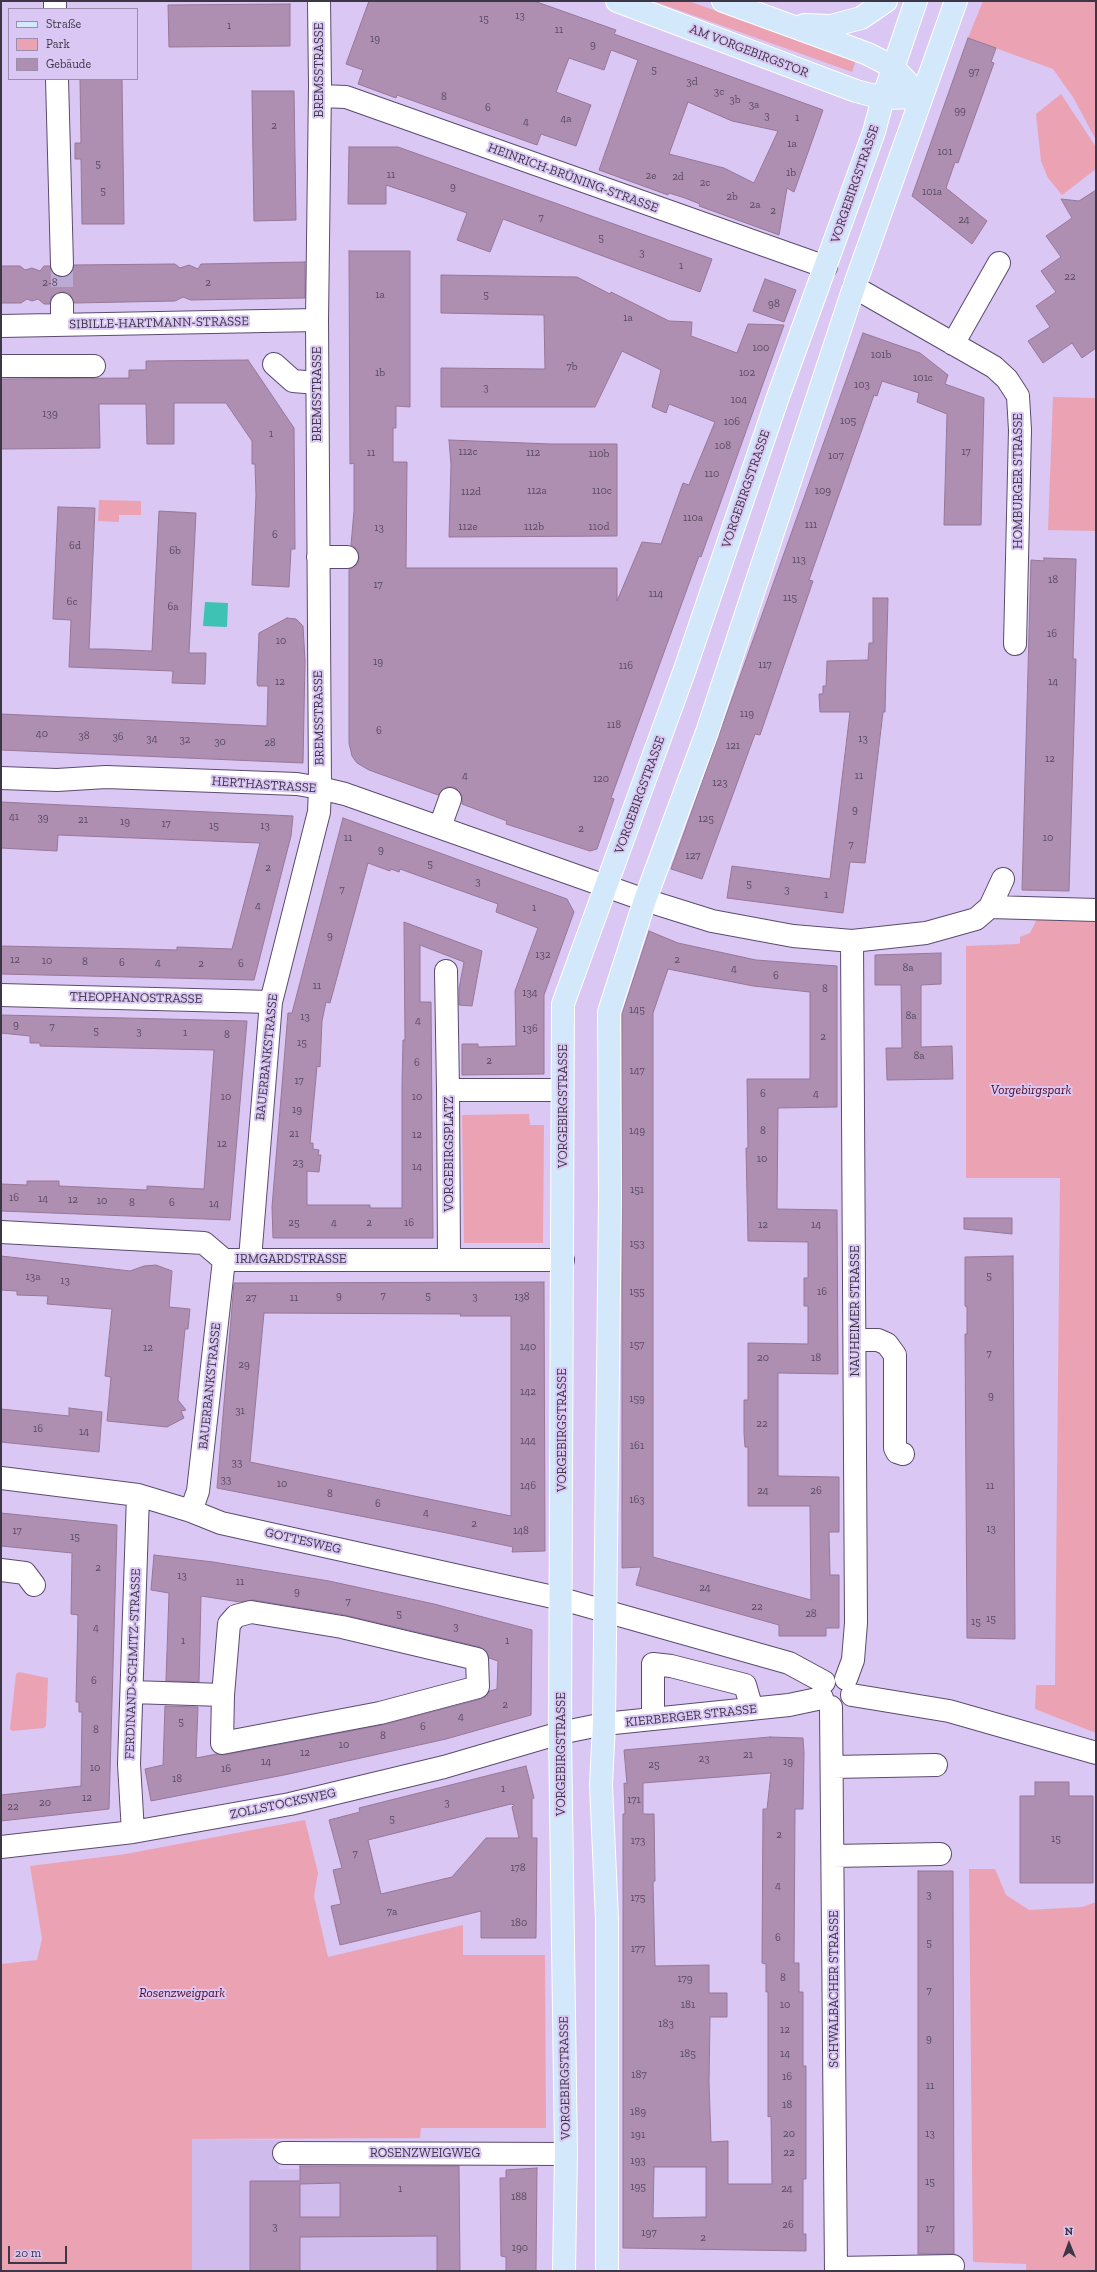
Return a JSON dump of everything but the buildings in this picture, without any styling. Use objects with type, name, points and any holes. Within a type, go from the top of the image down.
[{"type":"main road","name":"AM VORGEBIRGSTOR","points":[[617,1],[856,91],[882,98],[921,97]]},
{"type":"main road","points":[[723,1],[780,24],[868,54],[893,67],[921,97]]},
{"type":"main road","points":[[780,24],[831,26],[861,18],[886,1]]},
{"type":"main road","name":"VORGEBIRGSTRASSE","points":[[564,2271],[566,2154],[560,1733],[563,1260],[561,1090],[563,1004],[684,672],[779,394],[826,268],[874,132],[882,98],[916,1]]},
{"type":"main road","points":[[607,2271],[606,1919],[601,1785],[604,1724],[610,1198],[609,1012],[645,900],[707,732],[854,287],[956,1]]},
{"type":"street","name":"BREMSSTRASSE","points":[[319,1],[320,96],[317,383],[320,788]]},
{"type":"street","points":[[57,80],[62,265]]},
{"type":"street","name":"HEINRICH-BRÜNING-STRASSE","points":[[320,96],[346,97],[826,268]]},
{"type":"street","points":[[953,344],[999,263]]},
{"type":"street","name":"HOMBURGER STRASSE","points":[[854,287],[994,367],[1007,379],[1018,396],[1020,430],[1015,644]]},
{"type":"street","points":[[62,304],[62,325]]},
{"type":"street","name":"SIBILLE-HARTMANN-STRASSE","points":[[1,326],[317,320]]},
{"type":"street","points":[[274,364],[293,380],[317,383]]},
{"type":"street","points":[[1,366],[94,366]]},
{"type":"street","points":[[318,557],[347,557]]},
{"type":"street","name":"HERTHASTRASSE","points":[[1,778],[57,780],[113,778],[297,784],[320,788],[440,827],[607,885]]},
{"type":"street","name":"BAUERBANKSTRASSE","points":[[250,1259],[271,1002],[319,812],[320,788]]},
{"type":"street","points":[[440,827],[450,800]]},
{"type":"street","points":[[607,885],[645,900],[712,921],[793,936],[852,941],[926,933],[976,919],[990,907],[1003,879]]},
{"type":"street","points":[[990,907],[1096,910]]},
{"type":"street","name":"NAUHEIMER STRASSE","points":[[849,1687],[856,1623],[852,941]]},
{"type":"street","points":[[446,971],[448,1090]]},
{"type":"street","name":"THEOPHANOSTRASSE","points":[[1,995],[271,1002]]},
{"type":"street","name":"VORGEBIRGSPLATZ","points":[[449,1259],[448,1090],[561,1090]]},
{"type":"street","name":"IRMGARDSTRASSE","points":[[1,1232],[204,1243],[224,1260],[563,1260]]},
{"type":"street","name":"BAUERBANKSTRASSE","points":[[191,1511],[198,1491],[224,1260]]},
{"type":"street","points":[[855,1340],[878,1340],[887,1344],[895,1355],[896,1448],[897,1452],[903,1454]]},
{"type":"street","name":"GOTTESWEG","points":[[1,1478],[138,1495],[191,1511],[221,1523],[562,1599],[605,1610]]},
{"type":"street","name":"FERDINAND-SCHMITZ-STRASSE","points":[[133,1832],[129,1764],[138,1495]]},
{"type":"street","points":[[1,1570],[25,1573],[34,1585]]},
{"type":"street","points":[[605,1610],[789,1662],[826,1696]]},
{"type":"street","points":[[251,1612],[342,1627],[477,1659],[478,1687],[380,1712],[222,1743],[223,1695],[229,1624],[236,1616],[251,1612]]},
{"type":"street","points":[[653,1719],[653,1664],[671,1666],[745,1685],[752,1709]]},
{"type":"street","name":"KIERBERGER STRASSE","points":[[826,1696],[834,1676],[849,1687],[957,1713],[1096,1753]]},
{"type":"street","name":"KIERBERGER STRASSE","points":[[560,1733],[604,1724],[789,1705],[826,1696],[845,1706],[849,1687]]},
{"type":"street","points":[[132,1692],[223,1695]]},
{"type":"street","name":"SCHWALBACHER STRASSE","points":[[826,1696],[832,1766],[836,2269]]},
{"type":"street","name":"ZOLLSTOCKSWEG","points":[[1,1847],[133,1832],[290,1804],[444,1767],[560,1733]]},
{"type":"street","points":[[832,1766],[936,1765]]},
{"type":"street","points":[[833,1856],[940,1854]]},
{"type":"street","name":"ROSENZWEIGWEG","points":[[284,2153],[425,2152],[566,2154]]},
{"type":"street","points":[[836,2269],[953,2266]]},
{"type":"shaded area","points":[[205,602],[228,603],[227,627],[203,626]]},
{"type":"shaded area","points":[[192,2139],[279,2140],[279,2169],[299,2169],[300,2166],[443,2220],[460,2220],[460,2271],[192,2271]]},
{"type":"green space","points":[[653,1],[688,1],[856,60],[852,72]]},
{"type":"green space","points":[[983,1],[1096,1],[1096,140],[1073,97],[1053,69],[968,38]]},
{"type":"green space","points":[[1061,94],[1096,147],[1096,169],[1062,195],[1048,178],[1041,161],[1036,114]]},
{"type":"green space","points":[[1053,397],[1096,398],[1096,531],[1048,530]]},
{"type":"green space","points":[[99,500],[141,501],[141,515],[119,515],[119,522],[98,521]]},
{"type":"green space","name":"Vorgebirgspark","points":[[1039,915],[1096,917],[1096,1733],[1035,1709],[1036,1685],[1055,1685],[1060,1178],[966,1178],[966,946],[1018,944],[1020,943],[1020,937],[1030,933]]},
{"type":"green space","points":[[529,1114],[530,1125],[544,1125],[543,1243],[464,1243],[462,1115]]},
{"type":"green space","points":[[19,1672],[48,1678],[46,1726],[44,1728],[12,1731],[10,1729],[16,1674]]},
{"type":"green space","name":"Rosenzweigpark","points":[[305,1820],[318,1873],[314,1896],[328,1957],[463,1925],[463,1955],[545,1955],[546,2128],[421,2128],[420,2138],[192,2139],[192,2271],[1,2271],[1,1964],[37,1960],[42,1939],[30,1866],[126,1854]]},
{"type":"green space","points":[[969,1869],[995,1869],[1006,1895],[1029,1910],[1082,1907],[1096,1902],[1096,2271],[1026,2271],[1026,2264],[973,2262]]},
{"type":"tunnel","points":[[62,265],[62,304]]}]
